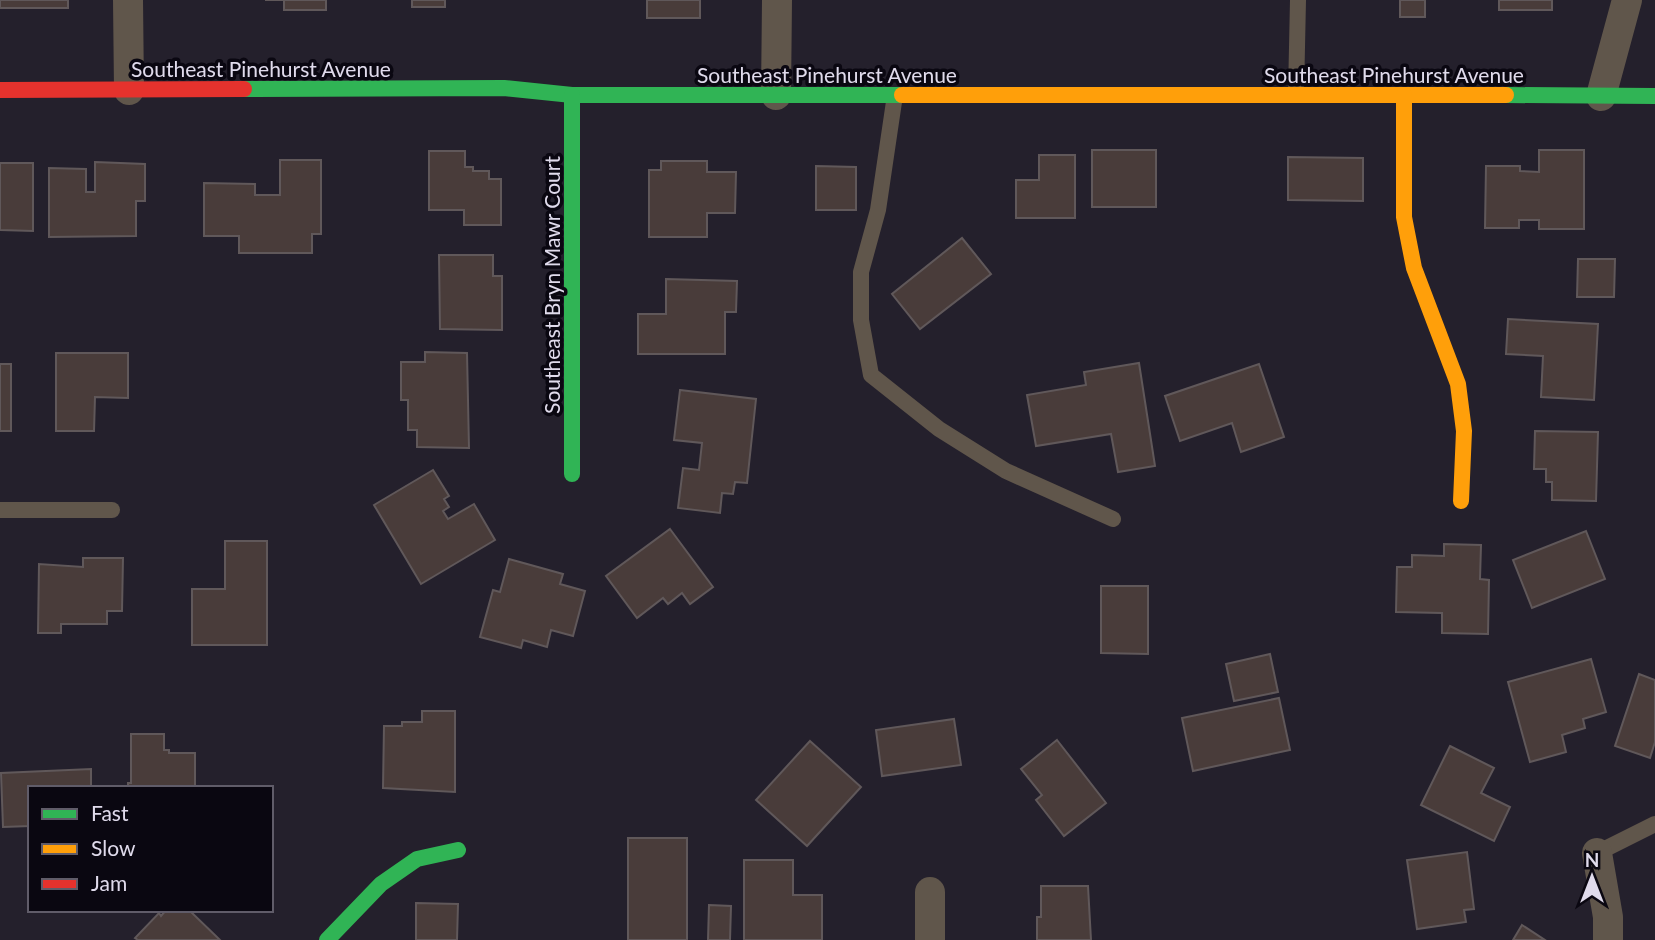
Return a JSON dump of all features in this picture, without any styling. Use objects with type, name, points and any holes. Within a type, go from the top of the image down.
[{"type":"street","points":[[128,0],[129,90]]},
{"type":"street","points":[[776,95],[777,0]]},
{"type":"street","points":[[1601,96],[1627,0]]},
{"type":"street","name":"Southeast Pinehurst Avenue","points":[[0,90],[504,88],[572,95],[1655,96]]},
{"type":"street","name":"Southeast Bryn Mawr Court","points":[[572,95],[572,474]]},
{"type":"street","points":[[1404,95],[1404,217],[1414,268],[1458,384],[1464,431],[1461,501]]},
{"type":"street","points":[[327,940],[381,884],[417,859],[457,850]]},
{"type":"street","points":[[1597,853],[1608,917],[1608,940]]},
{"type":"street","points":[[930,892],[930,940]]},
{"type":"lane","points":[[1296,94],[1298,0]]},
{"type":"lane","points":[[895,95],[878,210],[861,272],[861,320],[871,374],[939,429],[1006,471],[1113,519]]},
{"type":"lane","points":[[0,510],[112,510]]},
{"type":"lane","points":[[1597,853],[1655,824]]},
{"type":"building","points":[[0,0],[68,0],[68,8],[0,8]]},
{"type":"building","points":[[284,0],[326,0],[326,10],[284,10]]},
{"type":"building","points":[[412,0],[445,0],[445,7],[412,7]]},
{"type":"building","points":[[647,0],[700,0],[700,18],[647,18]]},
{"type":"building","points":[[1400,0],[1425,0],[1425,17],[1400,17]]},
{"type":"building","points":[[1499,0],[1552,0],[1552,10],[1499,10]]},
{"type":"building","points":[[1092,150],[1156,150],[1156,207],[1092,207]]},
{"type":"building","points":[[1539,150],[1584,150],[1584,229],[1539,229],[1539,220],[1519,220],[1519,228],[1485,228],[1486,166],[1520,166],[1520,171],[1539,172]]},
{"type":"building","points":[[429,151],[465,151],[465,167],[473,167],[473,171],[489,171],[489,179],[501,179],[501,225],[464,225],[464,210],[429,210]]},
{"type":"building","points":[[1039,155],[1075,155],[1075,218],[1016,218],[1016,180],[1039,180]]},
{"type":"building","points":[[1288,157],[1363,158],[1363,201],[1288,200]]},
{"type":"building","points":[[280,160],[321,160],[321,234],[312,234],[312,253],[239,253],[239,236],[204,236],[204,183],[255,184],[255,195],[280,195]]},
{"type":"building","points":[[661,161],[707,161],[707,172],[736,172],[735,213],[707,213],[707,237],[649,237],[649,170],[661,170]]},
{"type":"building","points":[[95,162],[145,164],[145,201],[136,201],[136,236],[49,237],[49,168],[86,169],[86,192],[95,192]]},
{"type":"building","points":[[0,163],[33,163],[33,231],[0,230]]},
{"type":"building","points":[[816,166],[856,167],[856,210],[816,210]]},
{"type":"building","points":[[962,238],[991,274],[920,329],[892,294]]},
{"type":"building","points":[[439,255],[493,255],[493,276],[502,276],[502,330],[440,329]]},
{"type":"building","points":[[1578,259],[1615,259],[1614,297],[1577,297]]},
{"type":"building","points":[[666,279],[737,281],[736,312],[725,312],[725,354],[638,354],[638,314],[666,314]]},
{"type":"building","points":[[1508,319],[1598,324],[1594,400],[1541,397],[1543,356],[1506,354]]},
{"type":"building","points":[[425,352],[467,353],[469,448],[417,447],[417,430],[408,430],[408,400],[401,400],[401,362],[425,362]]},
{"type":"building","points":[[56,353],[128,353],[128,398],[95,397],[94,431],[56,431]]},
{"type":"building","points":[[1139,363],[1155,466],[1118,472],[1111,434],[1036,446],[1027,395],[1086,385],[1084,372]]},
{"type":"building","points":[[0,364],[11,364],[11,431],[0,431]]},
{"type":"building","points":[[1259,364],[1284,437],[1241,452],[1232,423],[1180,441],[1165,396]]},
{"type":"building","points":[[680,390],[756,399],[747,483],[735,482],[733,494],[722,493],[720,513],[678,508],[683,468],[699,470],[702,443],[674,440]]},
{"type":"building","points":[[1535,431],[1598,432],[1596,501],[1552,500],[1552,482],[1546,482],[1546,469],[1534,469]]},
{"type":"building","points":[[433,470],[449,496],[444,499],[449,507],[443,511],[448,519],[474,504],[495,540],[421,584],[374,505]]},
{"type":"building","points":[[670,529],[713,587],[690,604],[682,593],[668,604],[663,598],[637,618],[606,576]]},
{"type":"building","points":[[1586,531],[1605,579],[1532,608],[1513,560]]},
{"type":"building","points":[[225,541],[267,541],[267,645],[192,645],[192,589],[225,589]]},
{"type":"building","points":[[1444,544],[1481,545],[1480,579],[1489,580],[1488,634],[1442,633],[1442,613],[1396,612],[1397,567],[1412,567],[1412,555],[1444,556]]},
{"type":"building","points":[[83,558],[123,558],[122,611],[107,611],[107,624],[61,624],[61,633],[38,633],[39,564],[83,567]]},
{"type":"building","points":[[509,559],[563,574],[560,584],[585,591],[573,636],[551,630],[547,647],[523,640],[521,648],[480,637],[493,590],[500,592]]},
{"type":"building","points":[[1101,586],[1148,586],[1148,654],[1101,653]]},
{"type":"building","points":[[1270,654],[1278,692],[1234,701],[1226,664]]},
{"type":"building","points":[[1591,659],[1606,712],[1583,719],[1585,728],[1562,735],[1566,752],[1530,762],[1508,682]]},
{"type":"building","points":[[1639,674],[1655,680],[1655,742],[1650,758],[1615,746]]},
{"type":"building","points":[[1279,698],[1290,750],[1193,771],[1182,718]]},
{"type":"building","points":[[422,711],[455,711],[455,792],[383,788],[384,726],[422,722]]},
{"type":"building","points":[[954,719],[961,765],[882,776],[876,730]]},
{"type":"building","points":[[131,734],[164,734],[164,750],[169,750],[169,753],[195,753],[195,786],[128,786],[128,783],[131,783]]},
{"type":"building","points":[[1057,740],[1106,803],[1064,836],[1036,800],[1042,795],[1021,769]]},
{"type":"building","points":[[810,741],[861,787],[807,846],[756,800]]},
{"type":"building","points":[[1450,746],[1494,768],[1481,793],[1510,807],[1494,841],[1421,805]]},
{"type":"building","points":[[91,769],[91,786],[28,786],[28,826],[3,827],[1,773]]},
{"type":"building","points":[[628,838],[687,838],[687,940],[628,940]]},
{"type":"building","points":[[1467,852],[1474,909],[1464,910],[1466,922],[1417,929],[1407,860]]},
{"type":"building","points":[[744,860],[793,860],[793,895],[822,895],[822,940],[744,940]]},
{"type":"building","points":[[1041,886],[1088,886],[1091,940],[1037,940],[1037,917],[1041,917]]},
{"type":"building","points":[[416,903],[458,904],[457,940],[416,940]]},
{"type":"building","points":[[709,905],[731,906],[730,940],[708,940]]},
{"type":"building","points":[[164,912],[191,912],[220,940],[135,938],[159,913],[161,916]]},
{"type":"building","points":[[1522,925],[1545,940],[1513,940]]},
{"type":"traffic: fast","points":[[244,89],[504,88],[572,95],[902,95]]},
{"type":"traffic: fast","points":[[572,95],[572,474]]},
{"type":"traffic: fast","points":[[1506,95],[1655,96]]},
{"type":"traffic: fast","points":[[327,940],[381,884],[417,859],[458,850]]},
{"type":"traffic: slow","points":[[902,95],[1506,95]]},
{"type":"traffic: slow","points":[[1404,95],[1404,217],[1414,268],[1458,384],[1464,431],[1461,501]]},
{"type":"traffic: jam","points":[[0,90],[244,89]]}]
